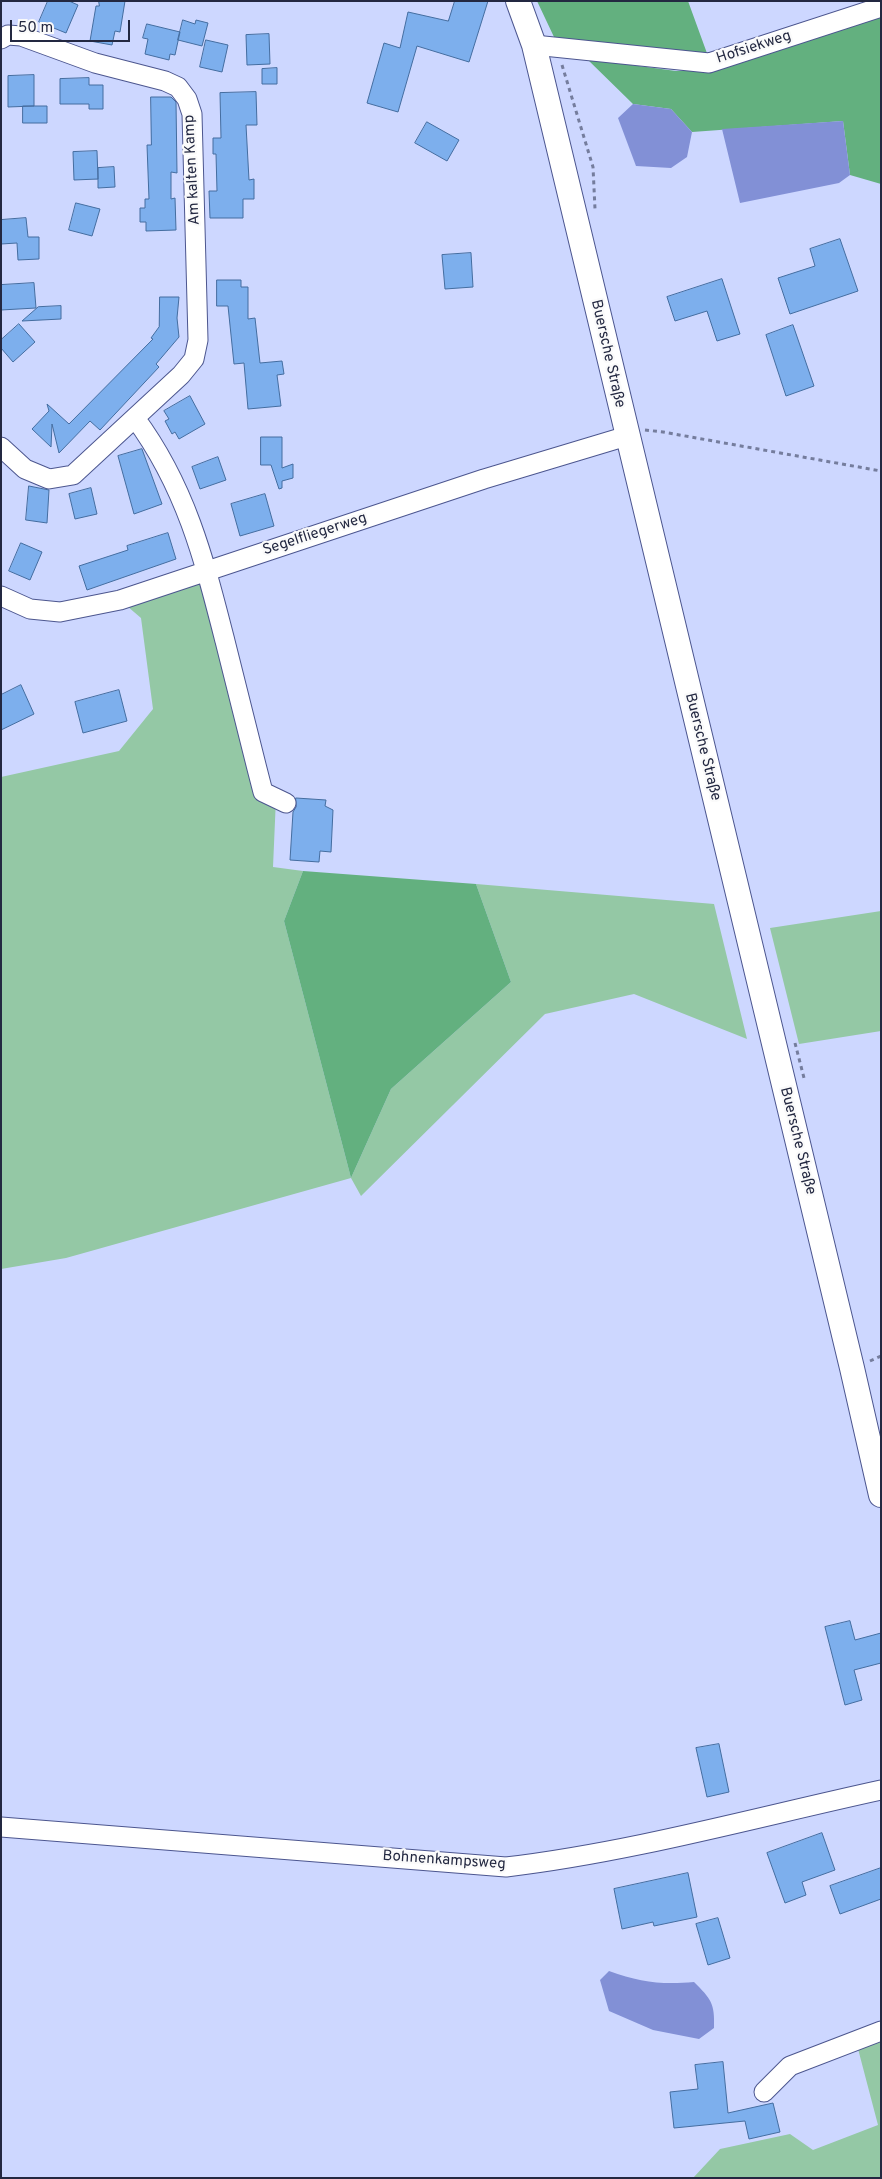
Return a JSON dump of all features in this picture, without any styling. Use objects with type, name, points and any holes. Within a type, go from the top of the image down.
[{"type":"main road","name":"Buersche Straße","points":[[518,1],[534,45],[634,433],[881,1495]]},
{"type":"street","name":"Hofsiekweg","points":[[534,45],[710,63],[881,7]]},
{"type":"street","name":"Am kalten Kamp","points":[[1,39],[8,35],[21,36],[95,63],[165,81],[178,88],[187,99],[192,114],[198,340],[194,359],[190,365],[73,475],[49,480],[25,469],[1,447]]},
{"type":"street","points":[[135,418],[157,448],[180,492],[207,571],[263,792],[286,803]]},
{"type":"street","name":"Segelfliegerweg","points":[[1,596],[30,609],[60,612],[120,600],[484,480],[634,433]]},
{"type":"street","name":"Bohnenkampsweg","points":[[1,1827],[506,1867],[546,1862],[694,1832],[881,1790]]},
{"type":"street","points":[[764,2092],[790,2066],[881,2031]]},
{"type":"path","points":[[634,433],[663,432],[881,471]]},
{"type":"green space","points":[[537,1],[688,1],[708,56],[554,37]]},
{"type":"green space","points":[[881,12],[881,184],[850,175],[843,121],[692,132],[671,109],[633,104],[587,59],[676,71],[713,69]]},
{"type":"green space","points":[[207,571],[263,792],[276,798],[273,867],[303,871],[284,921],[351,1178],[66,1258],[1,1269],[1,777],[119,751],[153,709],[141,618],[120,600]]},
{"type":"green space","points":[[303,871],[476,884],[511,982],[391,1089],[351,1178],[284,921]]},
{"type":"green space","points":[[476,884],[714,904],[747,1039],[634,994],[545,1014],[361,1196],[351,1178],[391,1089],[511,982]]},
{"type":"green space","points":[[881,911],[881,1031],[799,1044],[770,928]]},
{"type":"green space","points":[[881,2036],[881,2178],[693,2178],[720,2149],[790,2134],[813,2150],[878,2125],[857,2045]]},
{"type":"water","points":[[633,104],[671,109],[692,132],[687,157],[671,168],[636,166],[618,118]]},
{"type":"water","points":[[843,121],[850,175],[839,183],[740,203],[722,129]]},
{"type":"water","points":[[609,1971],[651,1982],[694,1982],[711,2002],[714,2013],[714,2028],[699,2039],[653,2030],[609,2011],[600,1980]]},
{"type":"building","points":[[48,1],[69,1],[78,5],[66,33],[39,22]]},
{"type":"building","points":[[99,1],[125,1],[120,32],[115,31],[112,45],[90,41],[96,6],[99,6]]},
{"type":"building","points":[[455,1],[488,1],[469,62],[417,46],[398,112],[367,103],[384,43],[400,48],[408,12],[448,21]]},
{"type":"building","points":[[183,20],[195,24],[196,20],[208,23],[202,46],[178,40]]},
{"type":"building","points":[[147,24],[180,32],[175,55],[170,54],[169,60],[145,54],[148,39],[143,38]]},
{"type":"building","points":[[269,34],[270,64],[247,65],[246,35]]},
{"type":"building","points":[[206,40],[228,45],[222,72],[200,67]]},
{"type":"building","points":[[277,68],[277,84],[262,84],[262,69]]},
{"type":"building","points":[[34,75],[34,106],[8,107],[8,76]]},
{"type":"building","points":[[89,78],[89,85],[103,85],[103,109],[89,109],[89,104],[60,104],[60,79]]},
{"type":"building","points":[[256,92],[257,125],[246,125],[249,180],[254,179],[254,199],[243,199],[243,218],[210,218],[209,191],[217,191],[216,154],[213,154],[213,138],[221,138],[220,93]]},
{"type":"building","points":[[151,97],[171,97],[176,102],[177,173],[171,172],[171,199],[175,198],[176,230],[146,231],[146,222],[140,222],[140,208],[145,208],[145,199],[149,199],[147,145],[151,145]]},
{"type":"building","points":[[23,106],[47,106],[47,123],[23,123]]},
{"type":"building","points":[[427,122],[459,140],[447,161],[415,143]]},
{"type":"building","points":[[97,151],[98,179],[74,180],[73,152]]},
{"type":"building","points":[[114,167],[115,187],[98,188],[98,168]]},
{"type":"building","points":[[76,203],[100,209],[92,236],[69,230]]},
{"type":"building","points":[[26,218],[28,237],[39,237],[39,259],[18,260],[17,243],[1,244],[1,220]]},
{"type":"building","points":[[840,239],[858,291],[790,314],[778,278],[815,266],[810,249]]},
{"type":"building","points":[[471,253],[473,287],[445,289],[442,255]]},
{"type":"building","points":[[722,279],[740,334],[717,341],[707,311],[675,321],[667,297]]},
{"type":"building","points":[[217,280],[241,280],[241,287],[248,287],[248,319],[255,318],[260,363],[282,361],[284,374],[277,375],[281,406],[248,409],[244,363],[234,364],[228,306],[217,306]]},
{"type":"building","points":[[34,283],[36,308],[1,310],[1,285]]},
{"type":"building","points":[[160,297],[179,297],[177,318],[179,337],[156,364],[159,367],[100,430],[90,421],[59,453],[52,424],[51,447],[32,429],[49,411],[47,404],[69,424],[153,339],[151,338],[159,327]]},
{"type":"building","points":[[61,306],[61,319],[22,321],[38,307]]},
{"type":"building","points":[[19,324],[35,342],[13,362],[1,348],[1,340]]},
{"type":"building","points":[[793,325],[814,386],[786,396],[766,335]]},
{"type":"building","points":[[190,396],[205,424],[179,439],[175,432],[172,434],[165,421],[169,419],[164,411]]},
{"type":"building","points":[[261,437],[282,437],[282,468],[293,464],[293,478],[282,481],[282,488],[279,489],[271,465],[261,465]]},
{"type":"building","points":[[142,449],[162,504],[134,514],[118,456]]},
{"type":"building","points":[[218,457],[226,480],[200,489],[192,467]]},
{"type":"building","points":[[29,486],[49,490],[47,523],[26,520]]},
{"type":"building","points":[[91,488],[97,514],[75,519],[69,494]]},
{"type":"building","points":[[265,494],[274,526],[240,536],[231,504]]},
{"type":"building","points":[[168,533],[176,559],[87,590],[79,566],[128,550],[127,546]]},
{"type":"building","points":[[21,543],[42,552],[30,580],[9,571]]},
{"type":"building","points":[[21,685],[34,714],[1,730],[1,695]]},
{"type":"building","points":[[119,690],[127,721],[83,733],[75,702]]},
{"type":"building","points":[[296,798],[326,800],[325,806],[333,810],[331,852],[320,851],[319,862],[290,860],[293,812],[296,807]]},
{"type":"building","points":[[850,1621],[855,1640],[881,1633],[881,1663],[854,1670],[862,1700],[845,1705],[825,1627]]},
{"type":"building","points":[[719,1744],[729,1792],[707,1797],[696,1748]]},
{"type":"building","points":[[822,1833],[835,1870],[802,1882],[806,1895],[785,1903],[767,1853]]},
{"type":"building","points":[[881,1868],[881,1899],[840,1914],[830,1886]]},
{"type":"building","points":[[688,1873],[697,1917],[654,1926],[653,1922],[622,1929],[614,1889]]},
{"type":"building","points":[[718,1918],[730,1958],[708,1965],[696,1924]]},
{"type":"building","points":[[723,2062],[728,2113],[773,2103],[780,2132],[749,2139],[745,2121],[674,2128],[670,2092],[698,2089],[695,2065]]}]
